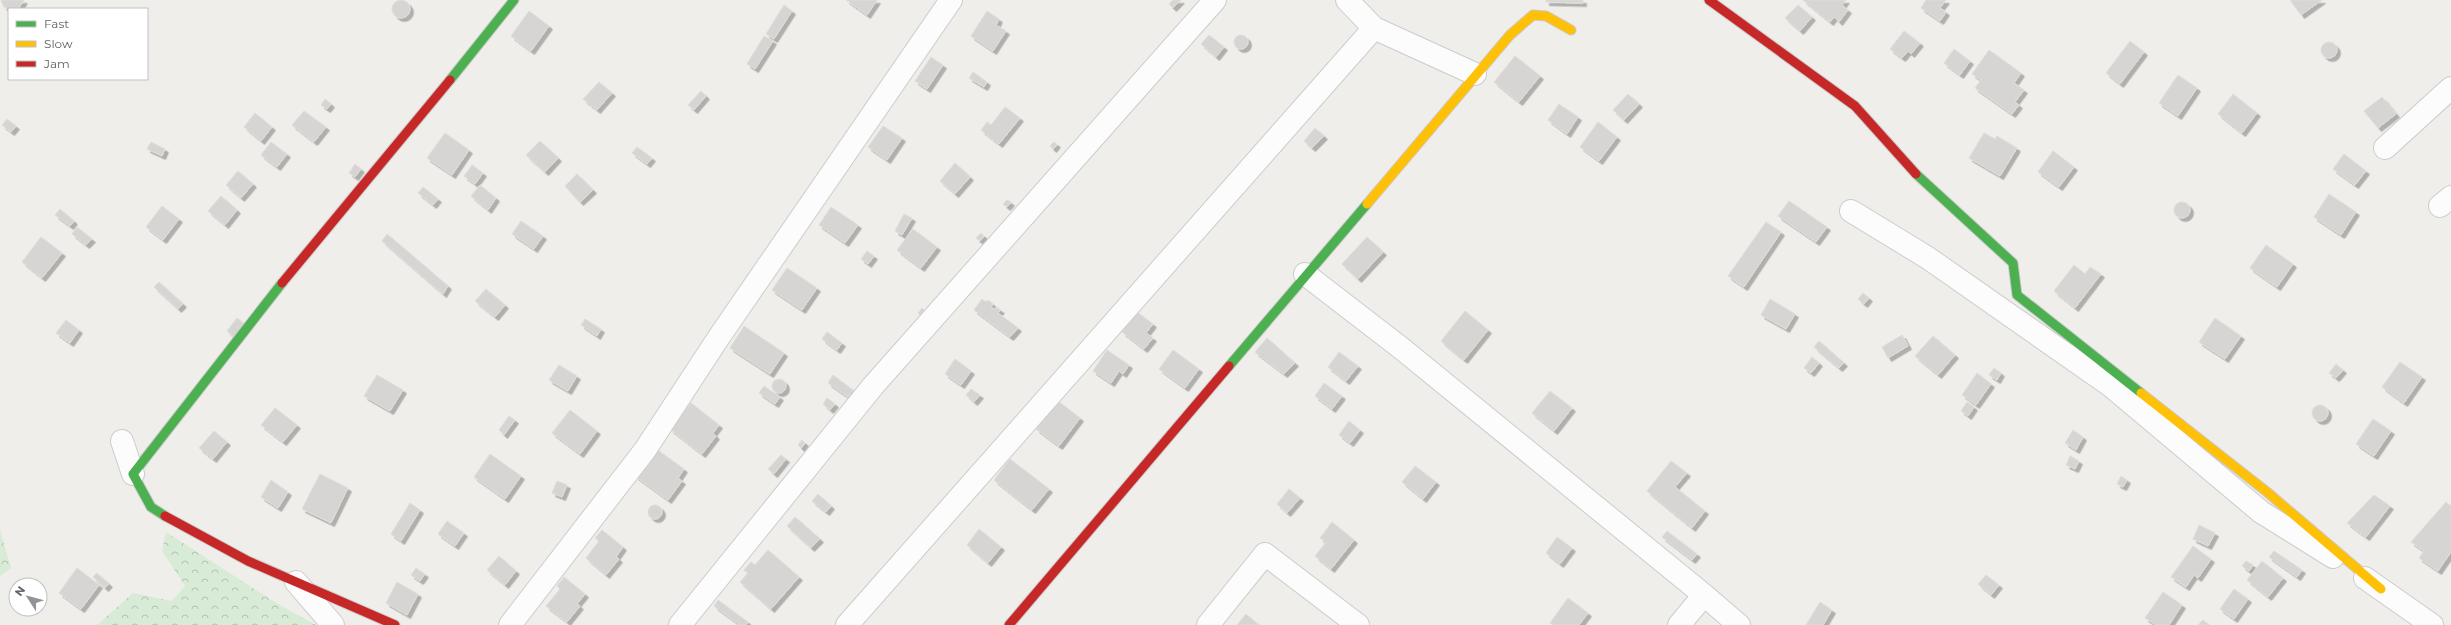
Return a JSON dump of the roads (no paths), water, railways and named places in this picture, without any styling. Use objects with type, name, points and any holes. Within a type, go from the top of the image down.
[{"type":"street","points":[[133,474],[273,293],[404,138],[514,0]]},
{"type":"street","points":[[510,625],[644,450],[723,330],[951,0]]},
{"type":"street","points":[[680,625],[873,386],[1215,0]]},
{"type":"street","points":[[1347,0],[1374,28],[1475,74]]},
{"type":"street","points":[[1709,0],[1855,106],[1917,176],[2012,263],[2017,295],[2266,492],[2381,589]]},
{"type":"street","points":[[1010,625],[1305,274],[1510,35],[1533,15],[1546,16],[1571,30]]},
{"type":"street","points":[[847,625],[1374,28]]},
{"type":"street","points":[[2385,148],[2451,88]]},
{"type":"street","points":[[1851,211],[1928,258],[2111,386],[2261,512],[2381,589],[2432,625]]},
{"type":"street","points":[[1305,274],[1401,348],[1739,625]]},
{"type":"street","points":[[122,441],[133,474],[151,507],[192,532],[248,561],[395,625]]},
{"type":"street","points":[[1208,625],[1265,554],[1358,625]]},
{"type":"street","points":[[296,582],[333,625]]},
{"type":"street","points":[[1679,625],[1704,595]]}]
